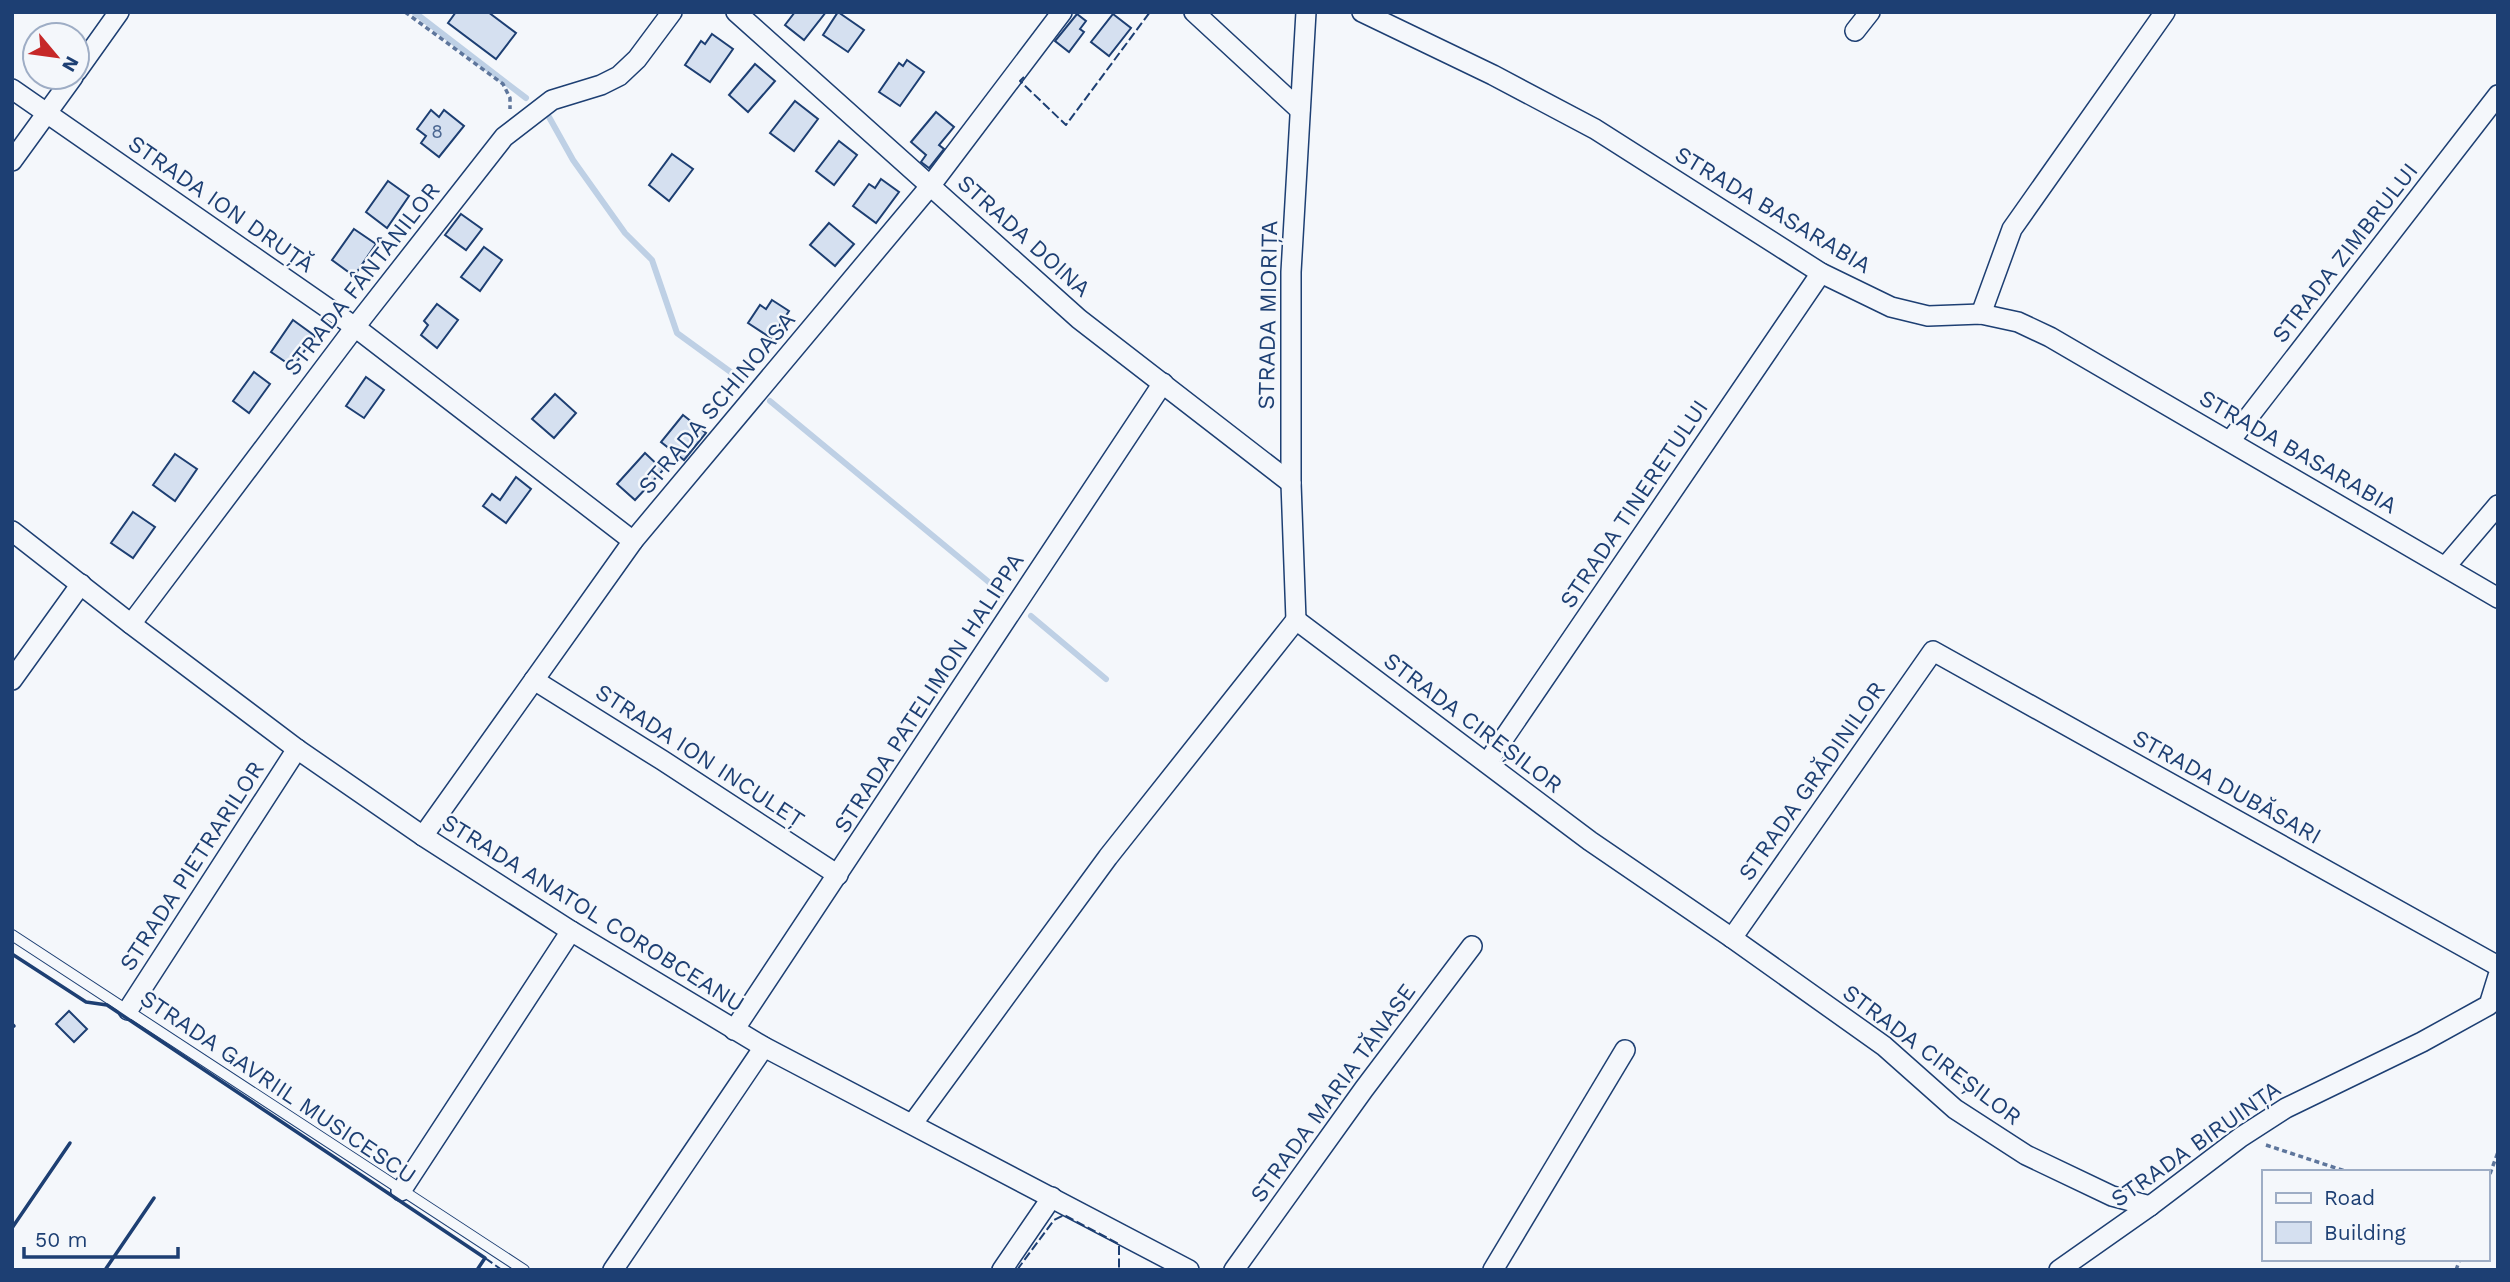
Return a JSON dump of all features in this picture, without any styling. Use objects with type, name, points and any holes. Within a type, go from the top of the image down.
[{"type":"street","points":[[91,51],[119,12]]},
{"type":"street","name":"STRADA FÂNTÂNILOR","points":[[131,625],[355,327],[504,137],[552,100],[601,85],[619,76],[637,59],[672,12]]},
{"type":"street","name":"STRADA DOINA","points":[[736,12],[1079,319],[1291,483]]},
{"type":"street","name":"STRADA SCHINOASA","points":[[424,836],[633,541],[931,185],[1062,12]]},
{"type":"street","points":[[1194,12],[1300,110]]},
{"type":"street","name":"STRADA MIORIȚA","points":[[1296,620],[1291,483],[1291,272],[1306,12]]},
{"type":"street","name":"STRADA BASARABIA","points":[[1362,12],[1595,128],[1821,273],[1891,307],[1928,316],[1981,314],[2018,322],[2050,337],[2498,598]]},
{"type":"street","points":[[1855,31],[1870,12]]},
{"type":"street","points":[[1981,314],[2012,229],[2165,12]]},
{"type":"street","name":"STRADA ION DRUȚĂ","points":[[12,89],[355,327],[633,541]]},
{"type":"street","points":[[12,161],[63,91]]},
{"type":"street","name":"STRADA ZIMBRULUI","points":[[2230,441],[2498,95]]},
{"type":"street","name":"STRADA TINERETULUI","points":[[1487,764],[1821,273]]},
{"type":"street","name":"STRADA PATELIMON HALIPPA","points":[[734,1030],[1163,383]]},
{"type":"street","points":[[2446,566],[2498,505]]},
{"type":"street","name":"STRADA ANATOL COROBCEANU","points":[[12,531],[131,625],[297,749],[424,836],[571,931],[764,1047],[1189,1270]]},
{"type":"street","points":[[12,680],[81,584]]},
{"type":"street","points":[[913,1123],[1108,857],[1296,620]]},
{"type":"street","name":"STRADA CIREȘILOR","points":[[1296,620],[1590,841],[1884,1046],[1955,1109],[2026,1156],[2112,1196],[2150,1206]]},
{"type":"street","name":"STRADA GRĂDINILOR","points":[[1732,938],[1933,651]]},
{"type":"street","name":"STRADA DUBĂSARI","points":[[1933,651],[2498,966]]},
{"type":"street","name":"STRADA ION INCULEȚ","points":[[534,680],[838,875]]},
{"type":"street","name":"STRADA PIETRARILOR","points":[[128,1010],[297,749]]},
{"type":"street","points":[[401,1191],[571,931]]},
{"type":"street","name":"STRADA MARIA TĂNASE","points":[[1234,1270],[1364,1089],[1472,946]]},
{"type":"street","name":"STRADA BIRUINȚA","points":[[2059,1270],[2241,1137],[2286,1108],[2422,1042],[2489,1005],[2498,976]]},
{"type":"street","points":[[613,1270],[764,1047]]},
{"type":"street","points":[[1493,1270],[1625,1050]]},
{"type":"street","points":[[1002,1270],[1052,1197]]},
{"type":"lane","name":"STRADA GAVRIIL MUSICESCU","points":[[12,935],[524,1270]]},
{"type":"path","points":[[405,12],[503,85],[510,98],[504,137]]},
{"type":"path","points":[[2241,1137],[2342,1170]]},
{"type":"path","points":[[2489,1177],[2498,1152]]},
{"type":"building","points":[[456,12],[488,12],[516,33],[496,59],[448,23]]},
{"type":"building","points":[[795,12],[826,12],[804,40],[785,25]]},
{"type":"building","points":[[838,12],[864,30],[848,52],[823,35]]},
{"type":"building","points":[[1077,14],[1086,21],[1080,29],[1084,32],[1069,52],[1055,41]]},
{"type":"building","points":[[1113,14],[1131,28],[1109,56],[1091,42]]},
{"type":"building","points":[[712,34],[733,49],[710,82],[685,65],[701,41],[705,44]]},
{"type":"building","points":[[907,60],[924,72],[900,106],[879,92],[899,63],[903,66]]},
{"type":"building","points":[[755,64],[775,81],[748,112],[729,95]]},
{"type":"building","points":[[795,101],[818,119],[794,151],[770,133]]},
{"type":"building","points":[[431,110],[439,117],[444,110],[464,126],[439,157],[421,143],[426,136],[417,129]]},
{"type":"building","points":[[936,112],[954,127],[939,145],[944,149],[929,168],[921,162],[926,155],[911,142]]},
{"type":"building","points":[[839,141],[857,155],[834,185],[816,171]]},
{"type":"building","points":[[672,154],[693,169],[669,201],[649,185]]},
{"type":"building","points":[[881,179],[899,192],[876,223],[853,206],[869,184],[875,188]]},
{"type":"building","points":[[388,181],[409,196],[387,228],[366,212]]},
{"type":"building","points":[[461,214],[482,229],[466,250],[445,235]]},
{"type":"building","points":[[829,223],[854,244],[835,266],[810,245]]},
{"type":"building","points":[[354,229],[376,244],[354,276],[332,260]]},
{"type":"building","points":[[484,247],[502,260],[480,291],[461,277]]},
{"type":"building","points":[[772,300],[789,311],[771,338],[748,323],[760,305],[766,309]]},
{"type":"building","points":[[437,304],[458,320],[437,348],[421,335],[428,325],[424,321]]},
{"type":"building","points":[[293,320],[315,336],[293,367],[271,352]]},
{"type":"building","points":[[254,372],[270,384],[249,413],[233,401]]},
{"type":"building","points":[[366,377],[384,390],[364,418],[346,406]]},
{"type":"building","points":[[555,394],[576,413],[554,438],[532,419]]},
{"type":"building","points":[[683,415],[706,433],[684,460],[661,442]]},
{"type":"building","points":[[645,453],[663,470],[635,500],[617,484]]},
{"type":"building","points":[[175,454],[197,469],[175,501],[153,485]]},
{"type":"building","points":[[516,477],[531,489],[506,523],[483,506],[492,494],[500,500]]},
{"type":"building","points":[[133,512],[155,527],[133,558],[111,543]]},
{"type":"building","points":[[69,1011],[87,1029],[74,1042],[56,1024]]},
{"type":"waterway","points":[[414,12],[526,98]]},
{"type":"waterway","points":[[549,117],[573,160],[625,233],[652,260],[677,333],[743,381]]},
{"type":"waterway","points":[[770,401],[1002,593]]},
{"type":"waterway","points":[[1031,616],[1106,679]]},
{"type":"fence","points":[[1024,77],[1020,81],[1066,125],[1150,12]]},
{"type":"fence","points":[[1017,1270],[1054,1220],[1064,1215],[1119,1244],[1119,1270]]},
{"type":"fence","points":[[485,1258],[502,1270]]},
{"type":"wall","points":[[12,954],[86,1002],[107,1005],[485,1258],[477,1270]]},
{"type":"wall","points":[[12,1228],[70,1143]]},
{"type":"wall","points":[[105,1270],[154,1198]]}]
